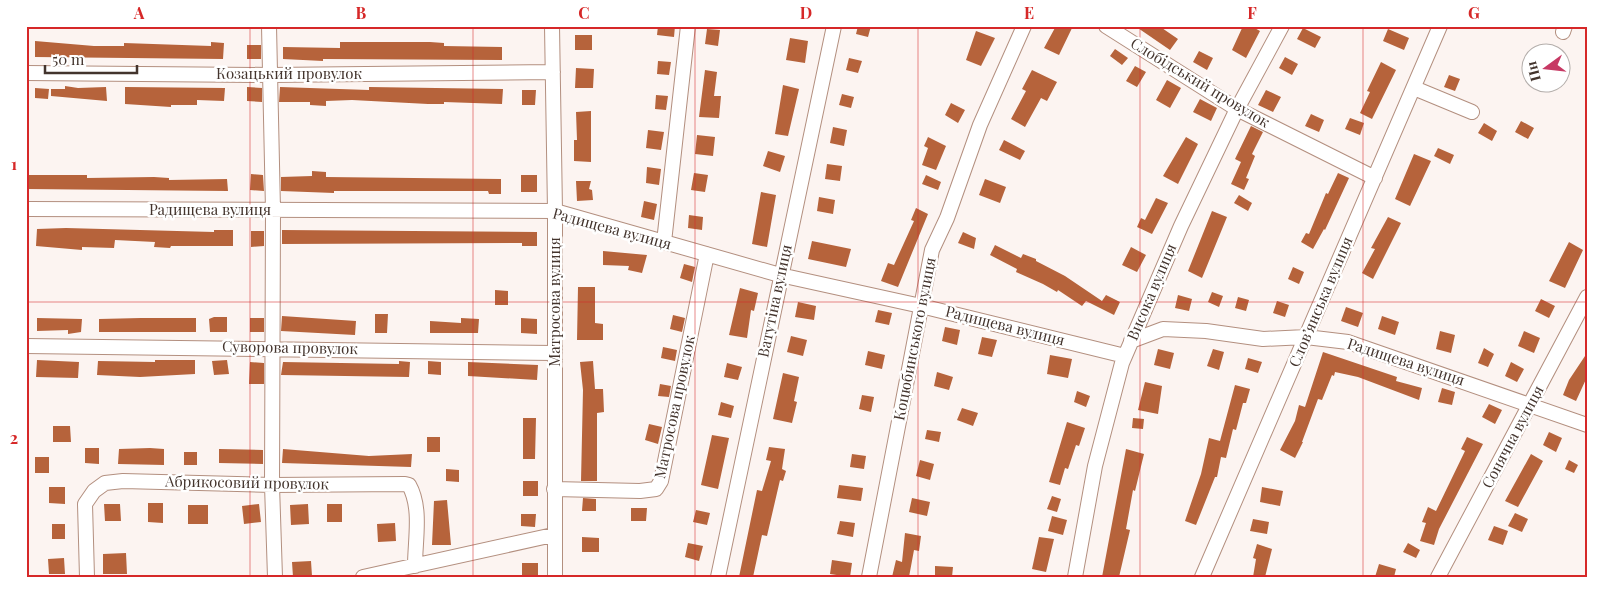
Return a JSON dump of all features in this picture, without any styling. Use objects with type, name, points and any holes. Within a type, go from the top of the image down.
[{"type":"street","points":[[270,26],[273,210],[272,485],[274,577]]},
{"type":"street","name":"Матросова вулиця","points":[[552,26],[555,212],[554,577]]},
{"type":"street","points":[[664,242],[688,26]]},
{"type":"street","name":"Ватутіна вулиця","points":[[718,577],[780,274],[834,26]]},
{"type":"street","name":"Коцюбинського вулиця","points":[[869,577],[932,250],[948,218],[980,125],[1024,26]]},
{"type":"street","name":"Слобідський провулок","points":[[1106,26],[1238,109],[1374,178]]},
{"type":"street","name":"Висока вулиця","points":[[1075,577],[1095,466],[1125,356],[1181,226],[1238,109],[1282,26]]},
{"type":"street","name":"Слов’янська вулиця","points":[[1202,577],[1440,26]]},
{"type":"street","name":"Козацький провулок","points":[[26,73],[270,76],[553,72]]},
{"type":"street","points":[[1414,88],[1472,112]]},
{"type":"street","name":"Радищева вулиця","points":[[26,209],[555,212],[780,274],[1125,356]]},
{"type":"street","name":"Матросова провулок","points":[[554,489],[640,491],[656,489],[661,481],[708,254]]},
{"type":"street","name":"Сонячна вулиця","points":[[1438,577],[1587,297]]},
{"type":"street","name":"Радищева вулиця","points":[[1131,341],[1164,329],[1206,331],[1262,339],[1306,336],[1348,342],[1587,425]]},
{"type":"street","name":"Суворова провулок","points":[[26,346],[554,353]]},
{"type":"street","name":"Абрикосовий провулок","points":[[87,577],[86,504],[94,491],[105,483],[124,481],[272,485],[409,485],[416,507],[415,566]]},
{"type":"street","points":[[363,577],[553,535]]},
{"type":"building","points":[[658,26],[675,26],[674,37],[657,35]]},
{"type":"building","points":[[858,26],[871,26],[868,37],[856,34]]},
{"type":"building","points":[[1056,26],[1073,26],[1059,55],[1044,48]]},
{"type":"building","points":[[1135,26],[1159,26],[1178,39],[1170,50]]},
{"type":"building","points":[[1243,26],[1251,26],[1260,31],[1246,58],[1232,50]]},
{"type":"building","points":[[1303,28],[1321,37],[1315,48],[1297,39]]},
{"type":"building","points":[[707,29],[720,30],[718,46],[705,44]]},
{"type":"building","points":[[1388,29],[1409,38],[1404,50],[1383,41]]},
{"type":"building","points":[[976,31],[995,38],[981,66],[966,60]]},
{"type":"building","points":[[575,35],[592,35],[592,50],[575,50]]},
{"type":"building","points":[[790,38],[808,41],[805,63],[786,60]]},
{"type":"building","points":[[35,41],[94,46],[124,46],[124,43],[211,46],[211,42],[224,43],[223,59],[35,57]]},
{"type":"building","points":[[340,42],[430,42],[444,43],[444,46],[502,47],[502,60],[323,59],[323,61],[283,59],[283,47],[340,48]]},
{"type":"building","points":[[247,45],[261,45],[261,59],[247,59]]},
{"type":"building","points":[[1115,49],[1128,58],[1122,65],[1110,56]]},
{"type":"building","points":[[1199,51],[1213,58],[1207,70],[1193,62]]},
{"type":"building","points":[[1285,57],[1298,64],[1292,75],[1279,68]]},
{"type":"building","points":[[849,58],[862,61],[858,73],[846,70]]},
{"type":"building","points":[[658,61],[671,62],[669,75],[657,74]]},
{"type":"building","points":[[1381,62],[1396,70],[1372,119],[1360,113],[1370,92],[1367,91]]},
{"type":"building","points":[[1135,66],[1146,72],[1137,87],[1126,81]]},
{"type":"building","points":[[576,68],[594,69],[593,88],[575,88]]},
{"type":"building","points":[[705,70],[717,72],[714,96],[721,96],[719,118],[699,117]]},
{"type":"building","points":[[1032,70],[1057,82],[1047,101],[1041,98],[1025,127],[1011,119],[1026,91],[1022,89]]},
{"type":"building","points":[[1449,75],[1460,79],[1455,91],[1444,87]]},
{"type":"building","points":[[1167,80],[1181,88],[1170,108],[1156,100]]},
{"type":"building","points":[[783,85],[799,89],[788,136],[775,134]]},
{"type":"building","points":[[65,86],[78,88],[106,87],[107,101],[51,96],[51,89],[65,89]]},
{"type":"building","points":[[125,87],[225,88],[224,101],[197,100],[197,105],[171,105],[171,107],[125,104]]},
{"type":"building","points":[[247,87],[262,88],[262,102],[247,101]]},
{"type":"building","points":[[280,87],[369,90],[369,87],[503,89],[502,104],[444,102],[444,104],[428,104],[352,100],[326,101],[326,106],[310,105],[310,102],[279,102]]},
{"type":"building","points":[[35,88],[49,89],[48,99],[35,98]]},
{"type":"building","points":[[522,90],[536,90],[535,105],[522,105]]},
{"type":"building","points":[[1266,90],[1281,97],[1273,112],[1258,105]]},
{"type":"building","points":[[842,94],[854,97],[851,108],[839,105]]},
{"type":"building","points":[[656,95],[668,96],[666,110],[655,109]]},
{"type":"building","points":[[1200,99],[1217,108],[1211,121],[1193,112]]},
{"type":"building","points":[[951,103],[965,110],[958,123],[945,115]]},
{"type":"building","points":[[591,111],[591,162],[574,161],[574,140],[577,140],[576,112]]},
{"type":"building","points":[[1311,114],[1324,120],[1319,132],[1305,126]]},
{"type":"building","points":[[1350,118],[1364,123],[1360,135],[1345,129]]},
{"type":"building","points":[[1521,121],[1534,128],[1528,139],[1515,132]]},
{"type":"building","points":[[1484,123],[1497,131],[1492,141],[1478,133]]},
{"type":"building","points":[[1251,126],[1263,132],[1252,154],[1255,156],[1246,178],[1249,179],[1244,190],[1231,184],[1241,162],[1235,159]]},
{"type":"building","points":[[833,127],[847,130],[844,146],[830,143]]},
{"type":"building","points":[[648,130],[664,132],[661,150],[646,148]]},
{"type":"building","points":[[697,135],[715,137],[713,156],[695,154]]},
{"type":"building","points":[[928,137],[946,146],[936,170],[922,165],[928,148],[924,146]]},
{"type":"building","points":[[1186,137],[1198,144],[1178,184],[1163,176]]},
{"type":"building","points":[[1004,140],[1025,151],[1020,160],[999,150]]},
{"type":"building","points":[[1438,148],[1454,155],[1450,164],[1434,156]]},
{"type":"building","points":[[768,151],[785,156],[780,172],[763,166]]},
{"type":"building","points":[[1414,154],[1431,161],[1410,206],[1395,199]]},
{"type":"building","points":[[827,164],[842,166],[840,181],[825,179]]},
{"type":"building","points":[[647,167],[661,169],[659,185],[646,183]]},
{"type":"building","points":[[312,171],[326,172],[326,177],[501,179],[501,194],[489,194],[488,191],[334,191],[334,193],[281,191],[281,177],[312,176]]},
{"type":"building","points":[[694,173],[708,175],[705,192],[691,190]]},
{"type":"building","points":[[1338,173],[1349,178],[1325,230],[1313,249],[1301,242],[1306,233],[1309,234],[1326,193],[1328,194]]},
{"type":"building","points":[[251,174],[263,175],[264,191],[250,190]]},
{"type":"building","points":[[26,175],[87,175],[87,178],[154,177],[169,178],[169,180],[227,179],[228,191],[26,189]]},
{"type":"building","points":[[521,175],[537,175],[537,192],[521,192]]},
{"type":"building","points":[[926,175],[941,182],[938,190],[922,184]]},
{"type":"building","points":[[985,179],[1006,187],[1000,203],[979,195]]},
{"type":"building","points":[[576,181],[591,181],[589,189],[592,190],[593,200],[577,201]]},
{"type":"building","points":[[761,192],[776,195],[767,247],[752,244]]},
{"type":"building","points":[[1239,195],[1252,203],[1248,211],[1234,203]]},
{"type":"building","points":[[819,197],[835,200],[833,214],[817,211]]},
{"type":"building","points":[[1156,198],[1168,203],[1152,234],[1137,227],[1141,218],[1145,220]]},
{"type":"building","points":[[644,201],[657,204],[654,220],[641,217]]},
{"type":"building","points":[[916,208],[928,214],[898,287],[881,281],[888,263],[894,265],[914,221],[911,220]]},
{"type":"building","points":[[1212,211],[1227,217],[1202,278],[1188,271]]},
{"type":"building","points":[[689,215],[703,217],[702,230],[688,228]]},
{"type":"building","points":[[1388,217],[1401,223],[1373,279],[1362,273],[1375,249],[1371,248]]},
{"type":"building","points":[[37,229],[214,232],[214,230],[233,230],[233,246],[171,246],[170,248],[154,247],[155,242],[115,240],[114,248],[82,247],[82,250],[36,246]]},
{"type":"building","points":[[282,230],[537,232],[537,246],[522,246],[522,243],[282,244]]},
{"type":"building","points":[[251,231],[264,231],[264,246],[251,247]]},
{"type":"building","points":[[963,232],[976,238],[974,249],[958,243]]},
{"type":"building","points":[[812,241],[851,249],[846,267],[808,259]]},
{"type":"building","points":[[1569,242],[1583,250],[1565,288],[1549,281]]},
{"type":"building","points":[[995,245],[1021,258],[1023,254],[1036,259],[1036,261],[1065,276],[1102,301],[1106,295],[1120,302],[1114,315],[1086,301],[1082,306],[1058,290],[1057,292],[1016,272],[1017,269],[990,255]]},
{"type":"building","points":[[1131,247],[1146,255],[1137,272],[1122,265]]},
{"type":"building","points":[[603,251],[647,255],[642,273],[628,270],[629,266],[603,265]]},
{"type":"building","points":[[684,264],[695,267],[692,282],[680,278]]},
{"type":"building","points":[[1293,267],[1304,272],[1299,284],[1288,279]]},
{"type":"building","points":[[578,287],[595,287],[595,323],[603,324],[603,340],[577,340]]},
{"type":"building","points":[[740,288],[758,293],[754,311],[751,310],[747,338],[729,335]]},
{"type":"building","points":[[495,290],[508,291],[508,305],[495,305]]},
{"type":"building","points":[[1212,292],[1223,296],[1219,307],[1208,302]]},
{"type":"building","points":[[1178,295],[1192,299],[1189,311],[1175,308]]},
{"type":"building","points":[[1238,297],[1249,300],[1246,311],[1235,308]]},
{"type":"building","points":[[1541,299],[1555,306],[1549,318],[1535,311]]},
{"type":"building","points":[[1277,301],[1289,305],[1285,317],[1273,313]]},
{"type":"building","points":[[798,302],[816,306],[814,320],[795,317]]},
{"type":"building","points":[[1346,307],[1363,313],[1358,327],[1341,321]]},
{"type":"building","points":[[878,310],[892,313],[889,325],[875,322]]},
{"type":"building","points":[[375,314],[388,314],[387,333],[375,333]]},
{"type":"building","points":[[673,315],[685,318],[682,332],[670,329]]},
{"type":"building","points":[[282,316],[356,321],[355,335],[281,331]]},
{"type":"building","points":[[1382,316],[1399,322],[1395,335],[1378,329]]},
{"type":"building","points":[[227,317],[227,332],[210,332],[209,319]]},
{"type":"building","points":[[37,318],[82,319],[81,332],[68,334],[68,330],[37,331]]},
{"type":"building","points":[[196,318],[196,332],[99,332],[99,319]]},
{"type":"building","points":[[250,318],[264,318],[264,332],[250,332]]},
{"type":"building","points":[[461,318],[479,319],[478,333],[430,333],[430,321],[461,323]]},
{"type":"building","points":[[521,318],[537,319],[537,334],[521,333]]},
{"type":"building","points":[[945,327],[960,330],[957,345],[942,341]]},
{"type":"building","points":[[1440,331],[1455,335],[1451,353],[1436,349]]},
{"type":"building","points":[[1524,331],[1540,338],[1534,353],[1518,346]]},
{"type":"building","points":[[791,336],[807,340],[803,356],[787,352]]},
{"type":"building","points":[[982,337],[997,340],[992,357],[978,354]]},
{"type":"building","points":[[663,347],[677,350],[675,361],[661,358]]},
{"type":"building","points":[[1484,348],[1494,354],[1488,367],[1478,363]]},
{"type":"building","points":[[1158,349],[1174,353],[1170,369],[1154,365]]},
{"type":"building","points":[[1213,349],[1224,352],[1219,370],[1207,366]]},
{"type":"building","points":[[868,351],[885,355],[882,369],[865,365]]},
{"type":"building","points":[[1323,352],[1397,377],[1396,381],[1422,388],[1419,400],[1358,377],[1335,372],[1322,400],[1318,399],[1303,442],[1295,458],[1280,450],[1295,421],[1299,405],[1305,407]]},
{"type":"building","points":[[1587,353],[1587,377],[1576,401],[1563,395],[1569,380]]},
{"type":"building","points":[[1050,355],[1072,359],[1068,378],[1047,374]]},
{"type":"building","points":[[1248,358],[1262,362],[1258,373],[1245,369]]},
{"type":"building","points":[[37,360],[79,362],[78,378],[36,377]]},
{"type":"building","points":[[155,360],[195,360],[195,374],[140,377],[97,375],[98,361],[155,362]]},
{"type":"building","points":[[227,360],[229,374],[214,375],[212,361]]},
{"type":"building","points":[[399,361],[410,362],[409,377],[281,375],[283,362],[399,364]]},
{"type":"building","points":[[428,361],[441,362],[441,375],[428,374]]},
{"type":"building","points":[[593,361],[595,389],[603,389],[604,412],[597,413],[597,481],[581,481],[583,390],[580,362]]},
{"type":"building","points":[[250,362],[264,363],[264,384],[249,384]]},
{"type":"building","points":[[468,362],[538,365],[537,380],[468,376]]},
{"type":"building","points":[[1511,362],[1524,369],[1517,382],[1505,376]]},
{"type":"building","points":[[727,363],[742,367],[738,380],[724,377]]},
{"type":"building","points":[[937,372],[953,377],[949,390],[934,386]]},
{"type":"building","points":[[783,373],[799,377],[794,401],[797,402],[792,423],[773,419]]},
{"type":"building","points":[[1145,382],[1162,386],[1158,414],[1138,410]]},
{"type":"building","points":[[660,384],[671,386],[669,397],[658,396]]},
{"type":"building","points":[[1235,385],[1250,389],[1246,403],[1243,403],[1236,430],[1233,429],[1226,458],[1221,457],[1217,477],[1215,477],[1196,525],[1185,521],[1201,474],[1209,438],[1220,441]]},
{"type":"building","points":[[1442,388],[1455,392],[1452,405],[1438,402]]},
{"type":"building","points":[[1077,391],[1090,396],[1086,407],[1074,402]]},
{"type":"building","points":[[862,395],[874,397],[871,412],[859,409]]},
{"type":"building","points":[[721,402],[734,406],[731,418],[718,415]]},
{"type":"building","points":[[1489,404],[1502,410],[1495,424],[1482,417]]},
{"type":"building","points":[[962,408],[978,413],[973,426],[957,420]]},
{"type":"building","points":[[523,418],[536,418],[535,459],[523,459]]},
{"type":"building","points":[[1133,418],[1144,419],[1143,429],[1132,428]]},
{"type":"building","points":[[1067,422],[1085,428],[1079,446],[1076,445],[1068,469],[1065,468],[1060,485],[1049,482]]},
{"type":"building","points":[[649,424],[662,427],[658,444],[645,440]]},
{"type":"building","points":[[53,426],[70,426],[71,442],[53,442]]},
{"type":"building","points":[[927,430],[941,432],[939,442],[925,439]]},
{"type":"building","points":[[1549,432],[1562,438],[1556,452],[1543,445]]},
{"type":"building","points":[[712,435],[729,438],[718,489],[701,485]]},
{"type":"building","points":[[427,437],[440,437],[440,452],[427,452]]},
{"type":"building","points":[[1467,437],[1483,444],[1439,529],[1434,545],[1420,541],[1426,523],[1422,522],[1428,507],[1436,511],[1465,451],[1461,449]]},
{"type":"building","points":[[769,447],[785,449],[782,469],[786,471],[783,481],[780,480],[767,536],[762,535],[753,577],[739,577],[757,490],[762,491],[771,461],[766,460]]},
{"type":"building","points":[[85,448],[99,448],[99,464],[85,463]]},
{"type":"building","points":[[119,449],[164,449],[164,465],[118,464]]},
{"type":"building","points":[[219,449],[263,450],[263,464],[219,463]]},
{"type":"building","points":[[283,449],[369,456],[412,454],[411,467],[282,463]]},
{"type":"building","points":[[1126,449],[1144,454],[1135,491],[1133,490],[1126,529],[1130,530],[1119,577],[1102,577]]},
{"type":"building","points":[[184,452],[197,452],[197,465],[184,465]]},
{"type":"building","points":[[852,454],[866,456],[864,469],[850,467]]},
{"type":"building","points":[[1531,454],[1543,461],[1518,507],[1505,501]]},
{"type":"building","points":[[35,457],[49,457],[49,473],[35,473]]},
{"type":"building","points":[[920,460],[934,464],[930,480],[916,476]]},
{"type":"building","points":[[1569,460],[1578,465],[1574,473],[1565,469]]},
{"type":"building","points":[[446,469],[459,470],[459,482],[446,481]]},
{"type":"building","points":[[523,481],[538,481],[538,496],[523,496]]},
{"type":"building","points":[[839,485],[863,488],[861,501],[837,498]]},
{"type":"building","points":[[49,487],[65,487],[65,504],[49,503]]},
{"type":"building","points":[[1262,487],[1283,491],[1280,506],[1260,502]]},
{"type":"building","points":[[1052,496],[1061,499],[1057,512],[1047,509]]},
{"type":"building","points":[[583,498],[596,499],[596,511],[582,511]]},
{"type":"building","points":[[912,498],[930,502],[927,516],[909,512]]},
{"type":"building","points":[[447,500],[451,545],[432,545],[434,501]]},
{"type":"building","points":[[148,503],[163,503],[163,523],[148,522]]},
{"type":"building","points":[[104,504],[120,504],[121,521],[105,521]]},
{"type":"building","points":[[259,504],[261,522],[244,524],[242,506]]},
{"type":"building","points":[[308,504],[309,524],[291,525],[290,505]]},
{"type":"building","points":[[327,504],[342,504],[342,522],[327,522]]},
{"type":"building","points":[[188,505],[208,505],[208,524],[188,524]]},
{"type":"building","points":[[631,508],[647,508],[646,521],[631,521]]},
{"type":"building","points":[[696,510],[710,513],[707,525],[693,522]]},
{"type":"building","points":[[1515,513],[1528,519],[1522,532],[1508,526]]},
{"type":"building","points":[[521,514],[536,514],[535,527],[521,526]]},
{"type":"building","points":[[1052,516],[1067,520],[1063,535],[1048,531]]},
{"type":"building","points":[[1253,519],[1269,522],[1267,534],[1250,531]]},
{"type":"building","points":[[840,521],[855,523],[853,537],[837,534]]},
{"type":"building","points":[[395,523],[396,541],[378,542],[377,524]]},
{"type":"building","points":[[52,524],[65,524],[65,539],[52,539]]},
{"type":"building","points":[[1494,526],[1508,531],[1503,545],[1488,540]]},
{"type":"building","points":[[905,533],[921,536],[919,551],[914,550],[909,577],[892,577],[896,560],[902,562]]},
{"type":"building","points":[[582,537],[599,538],[599,552],[582,552]]},
{"type":"building","points":[[1039,537],[1054,539],[1046,572],[1032,569]]},
{"type":"building","points":[[688,543],[703,546],[699,561],[685,557]]},
{"type":"building","points":[[1408,543],[1420,550],[1416,558],[1403,552]]},
{"type":"building","points":[[1257,544],[1272,549],[1265,577],[1253,577],[1256,559],[1253,558]]},
{"type":"building","points":[[126,553],[127,574],[103,574],[103,554]]},
{"type":"building","points":[[64,558],[65,574],[49,574],[48,559]]},
{"type":"building","points":[[832,560],[852,563],[850,577],[830,574]]},
{"type":"building","points":[[311,561],[312,576],[293,577],[292,562]]},
{"type":"building","points":[[522,563],[538,563],[538,577],[522,577]]},
{"type":"building","points":[[1379,564],[1396,569],[1394,577],[1375,577]]},
{"type":"building","points":[[935,566],[953,567],[952,577],[935,577]]}]
